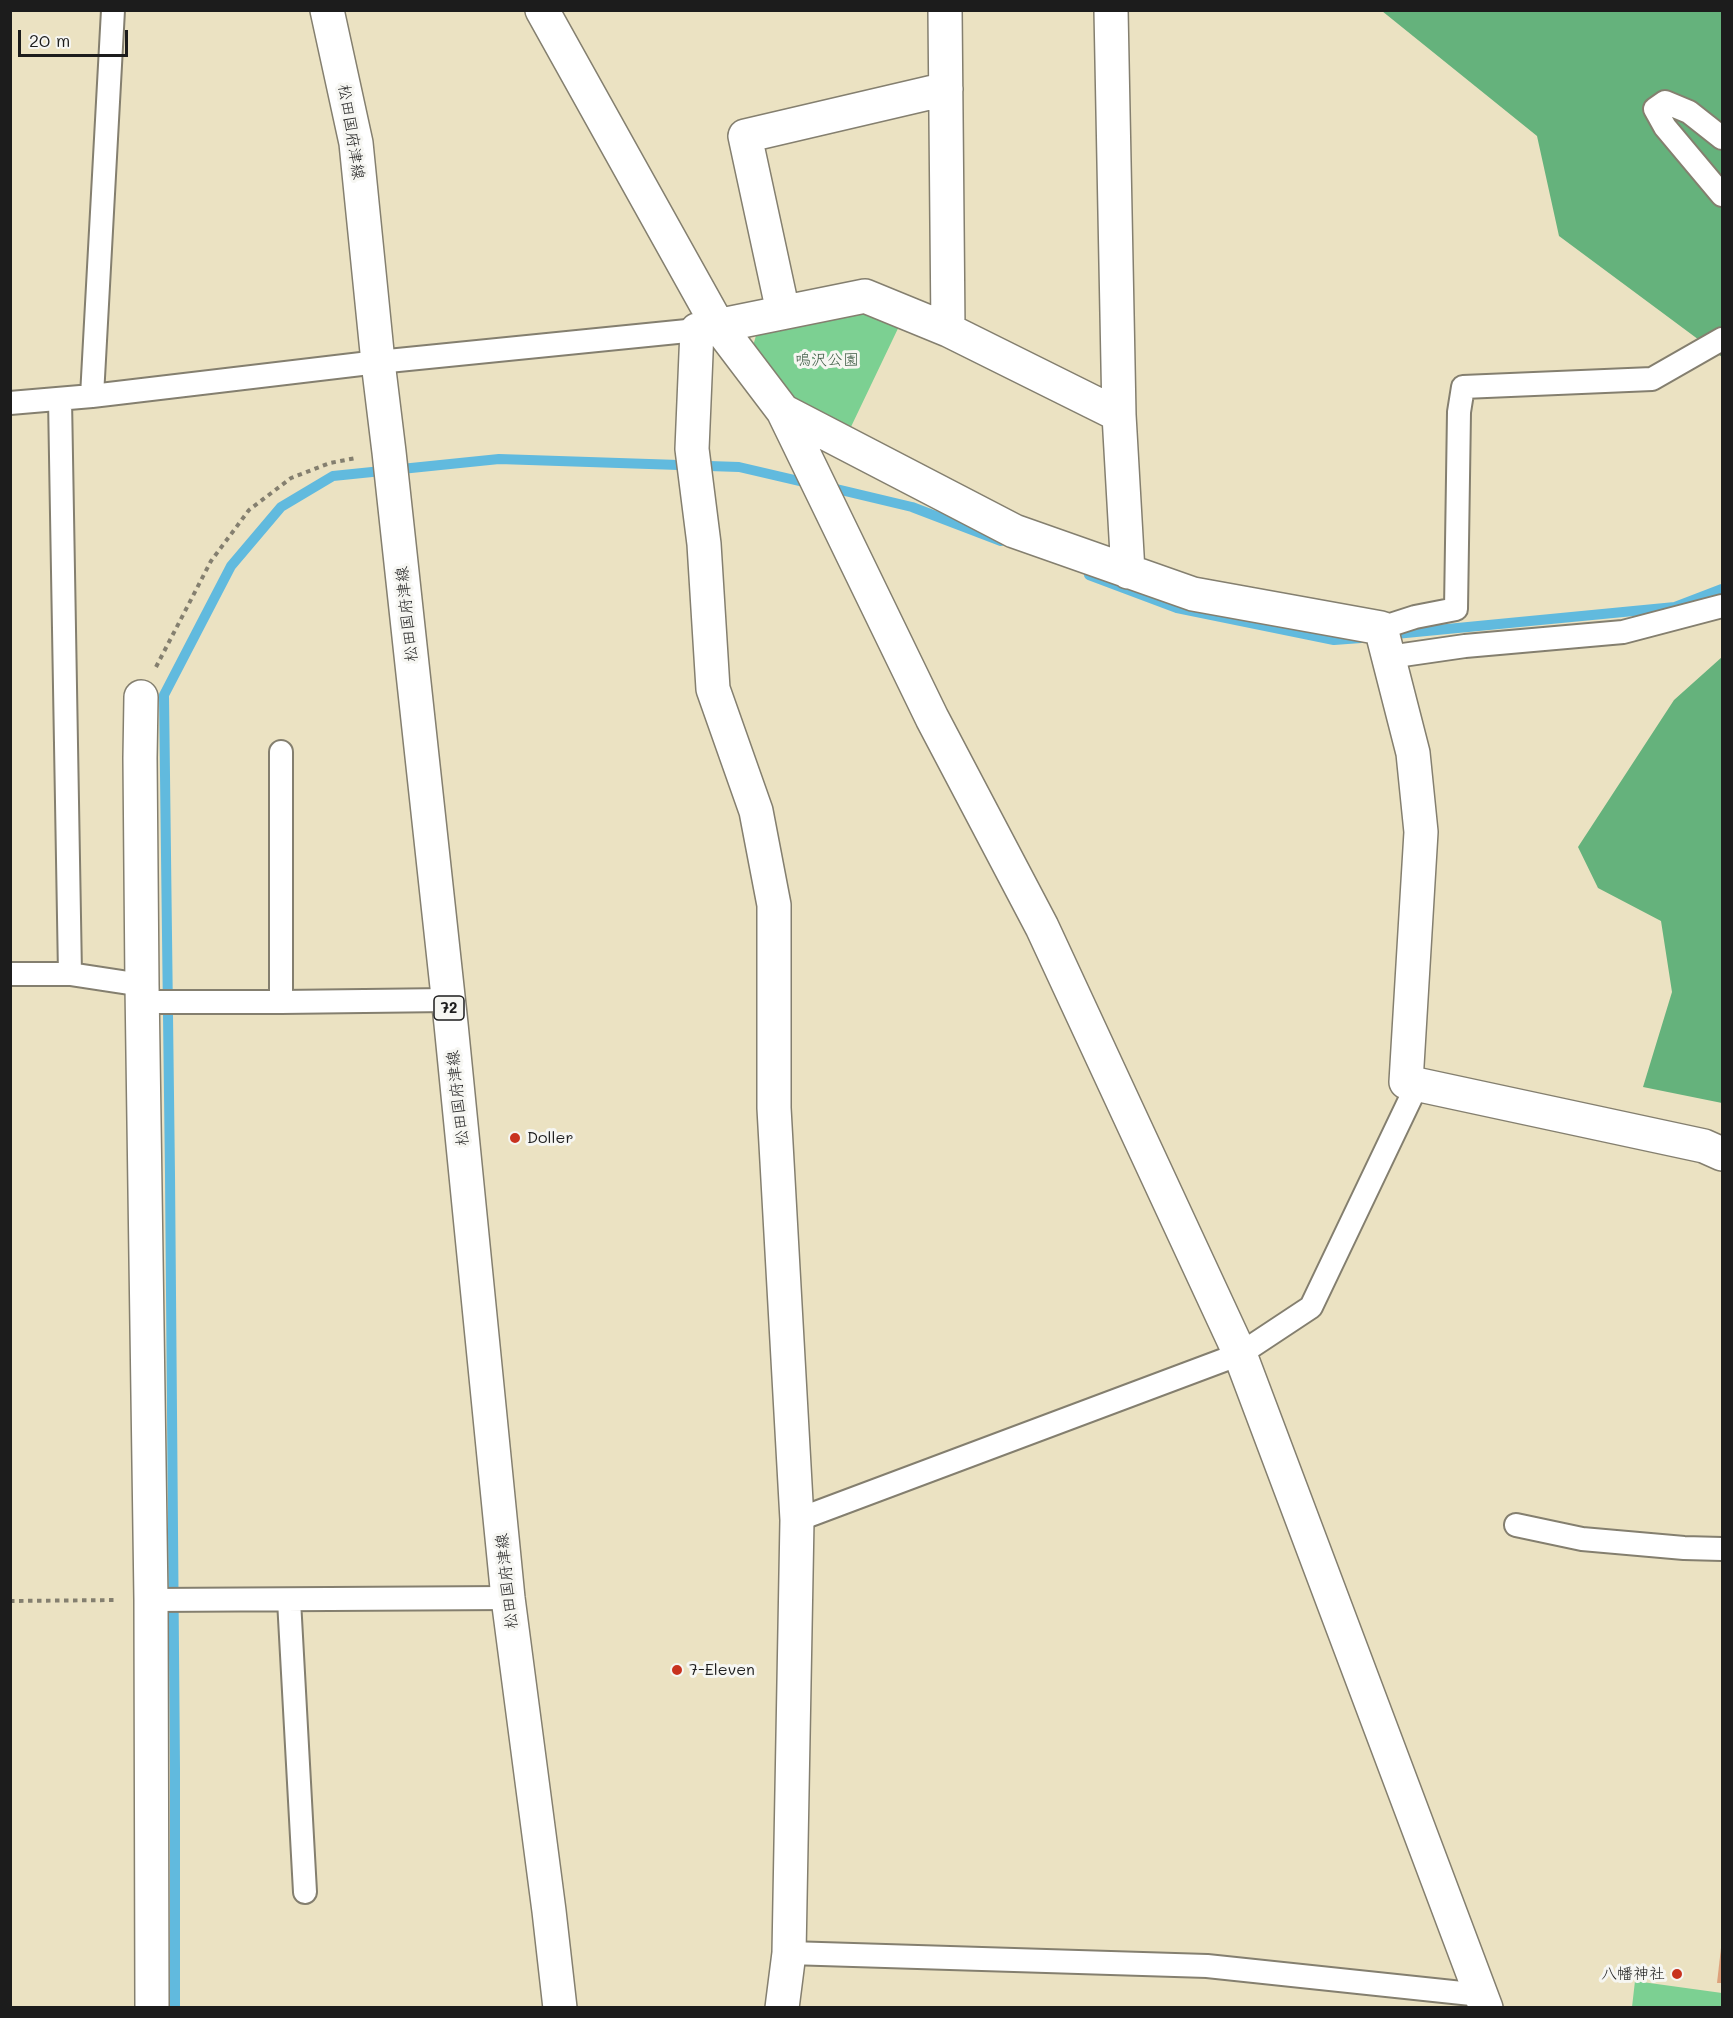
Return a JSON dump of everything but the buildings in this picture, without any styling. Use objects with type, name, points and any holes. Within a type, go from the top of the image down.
[{"type":"street","name":"松田国府津線","points":[[327,10],[356,143],[448,1000],[508,1598],[560,2007]]},
{"type":"street","points":[[542,10],[707,327],[783,411],[932,718],[1042,927],[1240,1353],[1484,2001]]},
{"type":"street","points":[[945,10],[948,330]]},
{"type":"street","points":[[1111,10],[1119,415],[1128,572]]},
{"type":"street","points":[[783,312],[745,136],[946,89]]},
{"type":"street","points":[[707,327],[865,296],[948,330],[1119,415]]},
{"type":"street","points":[[707,327],[692,449],[704,544],[713,689],[756,811],[774,905],[774,1108],[797,1520],[789,1953],[782,2007]]},
{"type":"street","points":[[783,411],[1014,531],[1193,594],[1385,643],[1413,753],[1421,832],[1406,1082],[1704,1146],[1722,1154]]},
{"type":"street","points":[[141,697],[142,993],[151,1600],[152,2007]]},
{"type":"lane","points":[[92,396],[112,10]]},
{"type":"lane","points":[[1722,138],[1689,112],[1665,102],[1655,109],[1665,127],[1722,195]]},
{"type":"lane","points":[[10,403],[92,396],[378,362],[707,327]]},
{"type":"lane","points":[[1385,643],[1415,616],[1456,609],[1459,412],[1463,387],[1652,379],[1722,339]]},
{"type":"lane","points":[[60,399],[70,974]]},
{"type":"lane","points":[[1385,643],[1465,646],[1623,632],[1722,606]]},
{"type":"lane","points":[[281,752],[281,1002]]},
{"type":"lane","points":[[10,974],[70,974],[142,993],[281,1002],[448,1000]]},
{"type":"lane","points":[[797,1520],[1240,1353],[1311,1307],[1417,1085]]},
{"type":"lane","points":[[1516,1525],[1582,1539],[1722,1549]]},
{"type":"lane","points":[[151,1600],[508,1598]]},
{"type":"lane","points":[[289,1600],[305,1892]]},
{"type":"lane","points":[[789,1953],[1207,1966],[1484,2001]]},
{"type":"path","points":[[141,697],[211,561],[249,510],[291,478],[330,463],[389,452]]},
{"type":"path","points":[[10,1601],[151,1600]]},
{"type":"green space","points":[[1382,11],[1722,11],[1722,357],[1559,236],[1537,136]]},
{"type":"green space","name":"鳴沢公園","points":[[863,301],[903,318],[849,431],[780,392],[750,356],[760,322]]},
{"type":"green space","points":[[1722,657],[1722,1103],[1643,1087],[1672,992],[1661,921],[1598,888],[1578,847],[1674,700]]},
{"type":"green space","points":[[1635,1981],[1722,1993],[1722,2007],[1632,2007]]},
{"type":"waterway","points":[[175,2008],[175,1768],[164,695],[231,566],[281,507],[333,476],[499,459],[739,467],[812,484]]},
{"type":"waterway","points":[[828,487],[912,507],[1001,541]]},
{"type":"waterway","points":[[1089,575],[1177,608],[1334,640],[1361,638]]},
{"type":"waterway","points":[[1385,635],[1675,607],[1722,589]]},
{"type":"place","name":"Doller","points":[[515,1138]]},
{"type":"place","name":"7-Eleven","points":[[677,1670]]},
{"type":"place","name":"八幡神社","points":[[1677,1974]]}]
